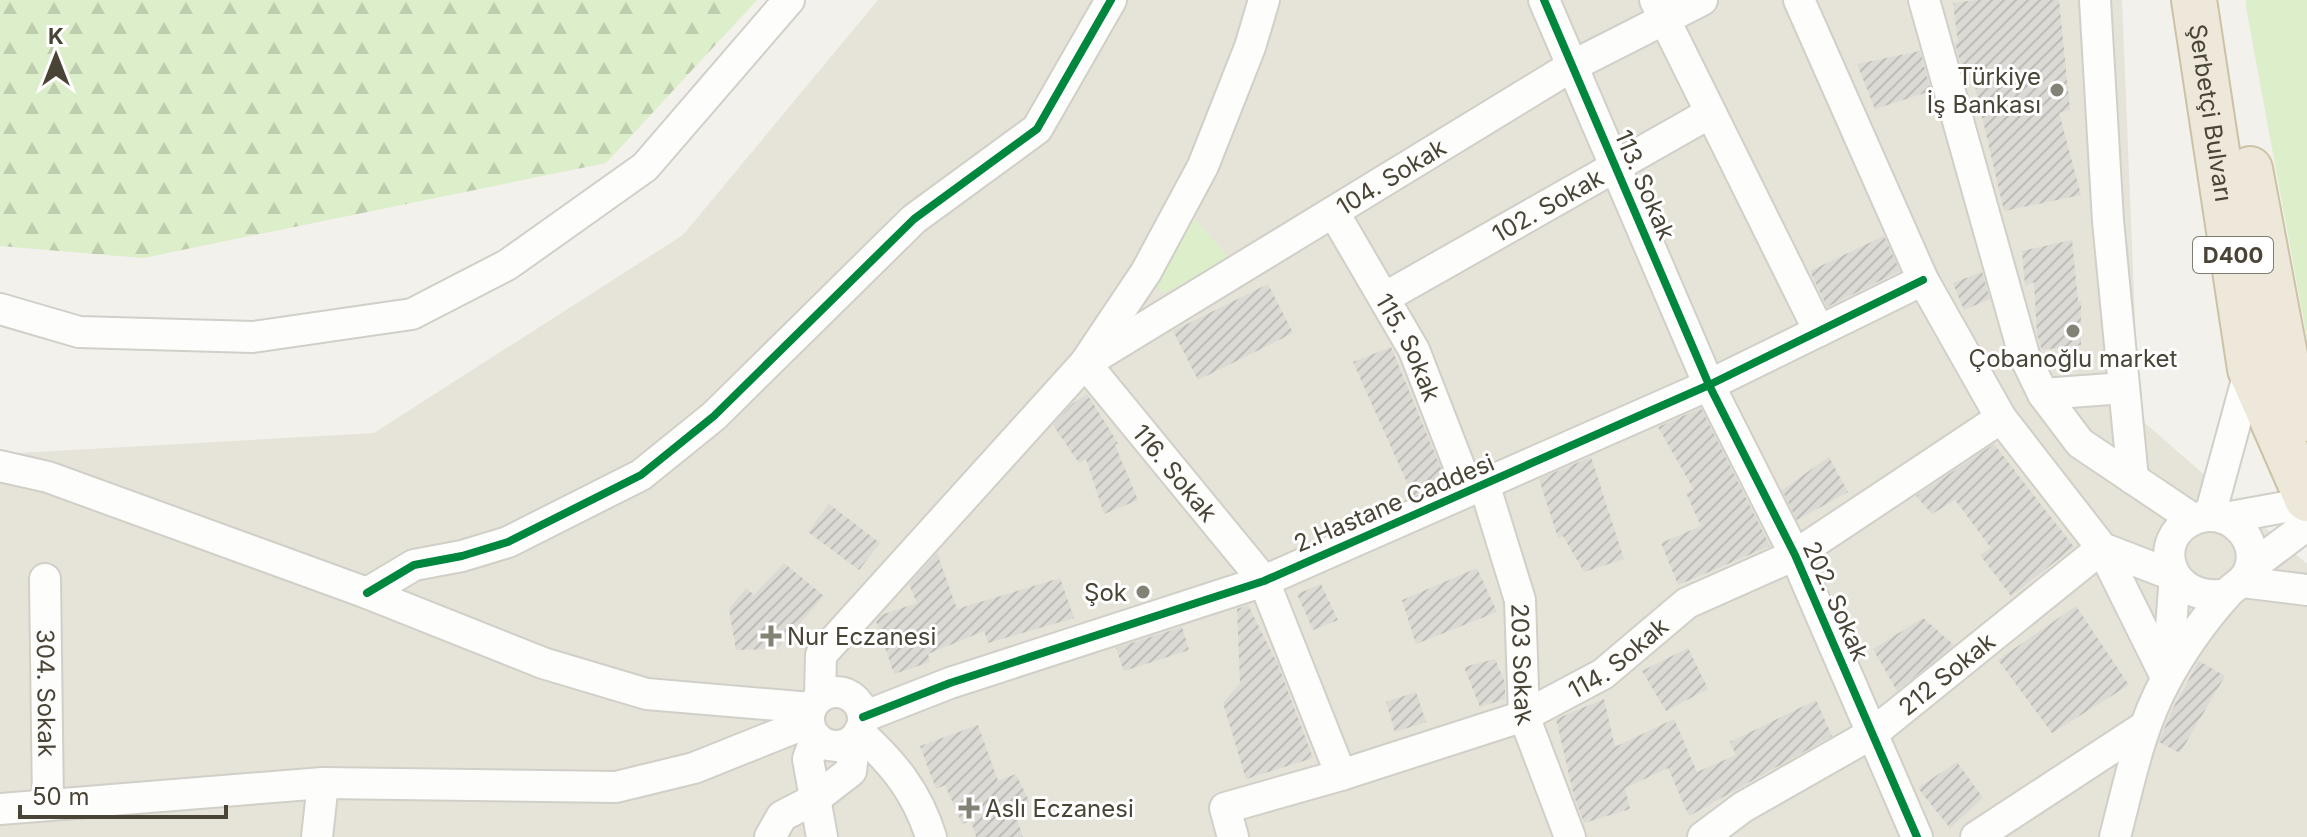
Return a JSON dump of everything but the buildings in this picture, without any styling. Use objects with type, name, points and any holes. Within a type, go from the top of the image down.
[{"type":"highway","name":"Şerbetçi Bulvarı","points":[[2194,0],[2250,369],[2307,501]]},
{"type":"highway","name":"Şerbetçi Bulvarı","points":[[2225,0],[2267,263],[2291,387],[2307,419]]},
{"type":"street","points":[[0,309],[79,332],[253,337],[412,314],[507,265],[645,167],[789,0]]},
{"type":"street","points":[[367,593],[414,565],[462,556],[508,542],[653,465],[714,416],[914,219],[1037,129],[1111,0]]},
{"type":"street","points":[[822,837],[808,759],[821,655],[1085,363],[1146,272],[1203,166],[1250,47],[1264,0]]},
{"type":"street","name":"113. Sokak","points":[[1544,0],[1709,385]]},
{"type":"street","name":"104. Sokak","points":[[1085,363],[1334,213],[1659,10],[1702,0]]},
{"type":"street","points":[[1799,0],[1923,280],[2001,418],[2102,548],[2167,678]]},
{"type":"street","points":[[1924,0],[2024,355],[2043,394],[2080,443],[2133,479],[2209,517],[2238,526],[2247,538],[2240,581]]},
{"type":"street","points":[[2095,0],[2108,221],[2133,479]]},
{"type":"street","points":[[1659,10],[1819,331]]},
{"type":"street","name":"102. Sokak","points":[[1384,298],[1710,113]]},
{"type":"street","name":"115. Sokak","points":[[1334,213],[1414,350],[1476,488]]},
{"type":"street","name":"2.Hastane Caddesi","points":[[859,729],[950,683],[1264,581],[1709,385],[1923,280]]},
{"type":"street","name":"116. Sokak","points":[[1085,363],[1264,581],[1341,775]]},
{"type":"street","points":[[2209,517],[2250,369]]},
{"type":"street","name":"202. Sokak","points":[[1709,385],[1795,555],[1917,837]]},
{"type":"street","points":[[2043,394],[2124,388]]},
{"type":"street","name":"114. Sokak","points":[[1233,837],[1225,808],[1341,775],[1524,716],[1603,674],[1687,603],[1795,555],[2001,418]]},
{"type":"street","points":[[0,466],[48,477],[367,593],[543,663],[647,694],[814,716]]},
{"type":"street","name":"203 Sokak","points":[[1476,488],[1520,600],[1524,716],[1570,837]]},
{"type":"street","points":[[2167,678],[2175,576],[2169,555],[2176,534],[2209,517],[2307,501]]},
{"type":"street","points":[[2115,837],[2144,727],[2167,678],[2240,581],[2307,525]]},
{"type":"street","points":[[2102,548],[2175,576],[2188,591],[2207,597],[2240,581],[2307,590]]},
{"type":"street","name":"212 Sokak","points":[[1703,837],[1743,807],[1873,733],[2102,548]]},
{"type":"street","name":"304. Sokak","points":[[45,579],[48,805]]},
{"type":"street","points":[[2,814],[48,805],[323,783],[616,787],[694,768],[814,716],[838,692],[847,695],[855,700],[859,729],[851,771],[815,799],[782,816],[770,837]]},
{"type":"street","points":[[814,716],[823,743],[840,746],[859,729]]},
{"type":"street","points":[[1976,837],[2144,727]]},
{"type":"street","points":[[859,729],[885,755],[920,802],[931,837]]},
{"type":"street","points":[[317,837],[323,783]]},
{"type":"shaded area","points":[[878,0],[2122,0],[2139,418],[2307,564],[2307,837],[0,837],[0,454],[374,433],[683,235]]},
{"type":"green space","points":[[0,0],[757,0],[606,163],[143,258],[0,246]]},
{"type":"green space","points":[[2246,0],[2307,0],[2307,338],[2246,7]]},
{"type":"green space","points":[[1185,209],[1229,257],[1164,294],[1143,273]]},
{"type":"cycle path","points":[[367,593],[414,565],[462,556],[508,542],[641,475],[714,416],[914,219],[1037,129],[1111,0]]},
{"type":"cycle path","points":[[1544,0],[1709,385],[1795,555],[1917,837]]},
{"type":"cycle path","points":[[863,717],[950,683],[1264,581],[1709,385],[1923,280]]},
{"type":"place","name":"Türkiye İş Bankası","points":[[2057,90]]},
{"type":"place","name":"Çobanoğlu market","points":[[2073,331]]},
{"type":"place","name":"Şok","points":[[1143,592]]},
{"type":"place","name":"Nur Eczanesi","points":[[771,636]]},
{"type":"place","name":"Aslı Eczanesi","points":[[969,808]]}]
